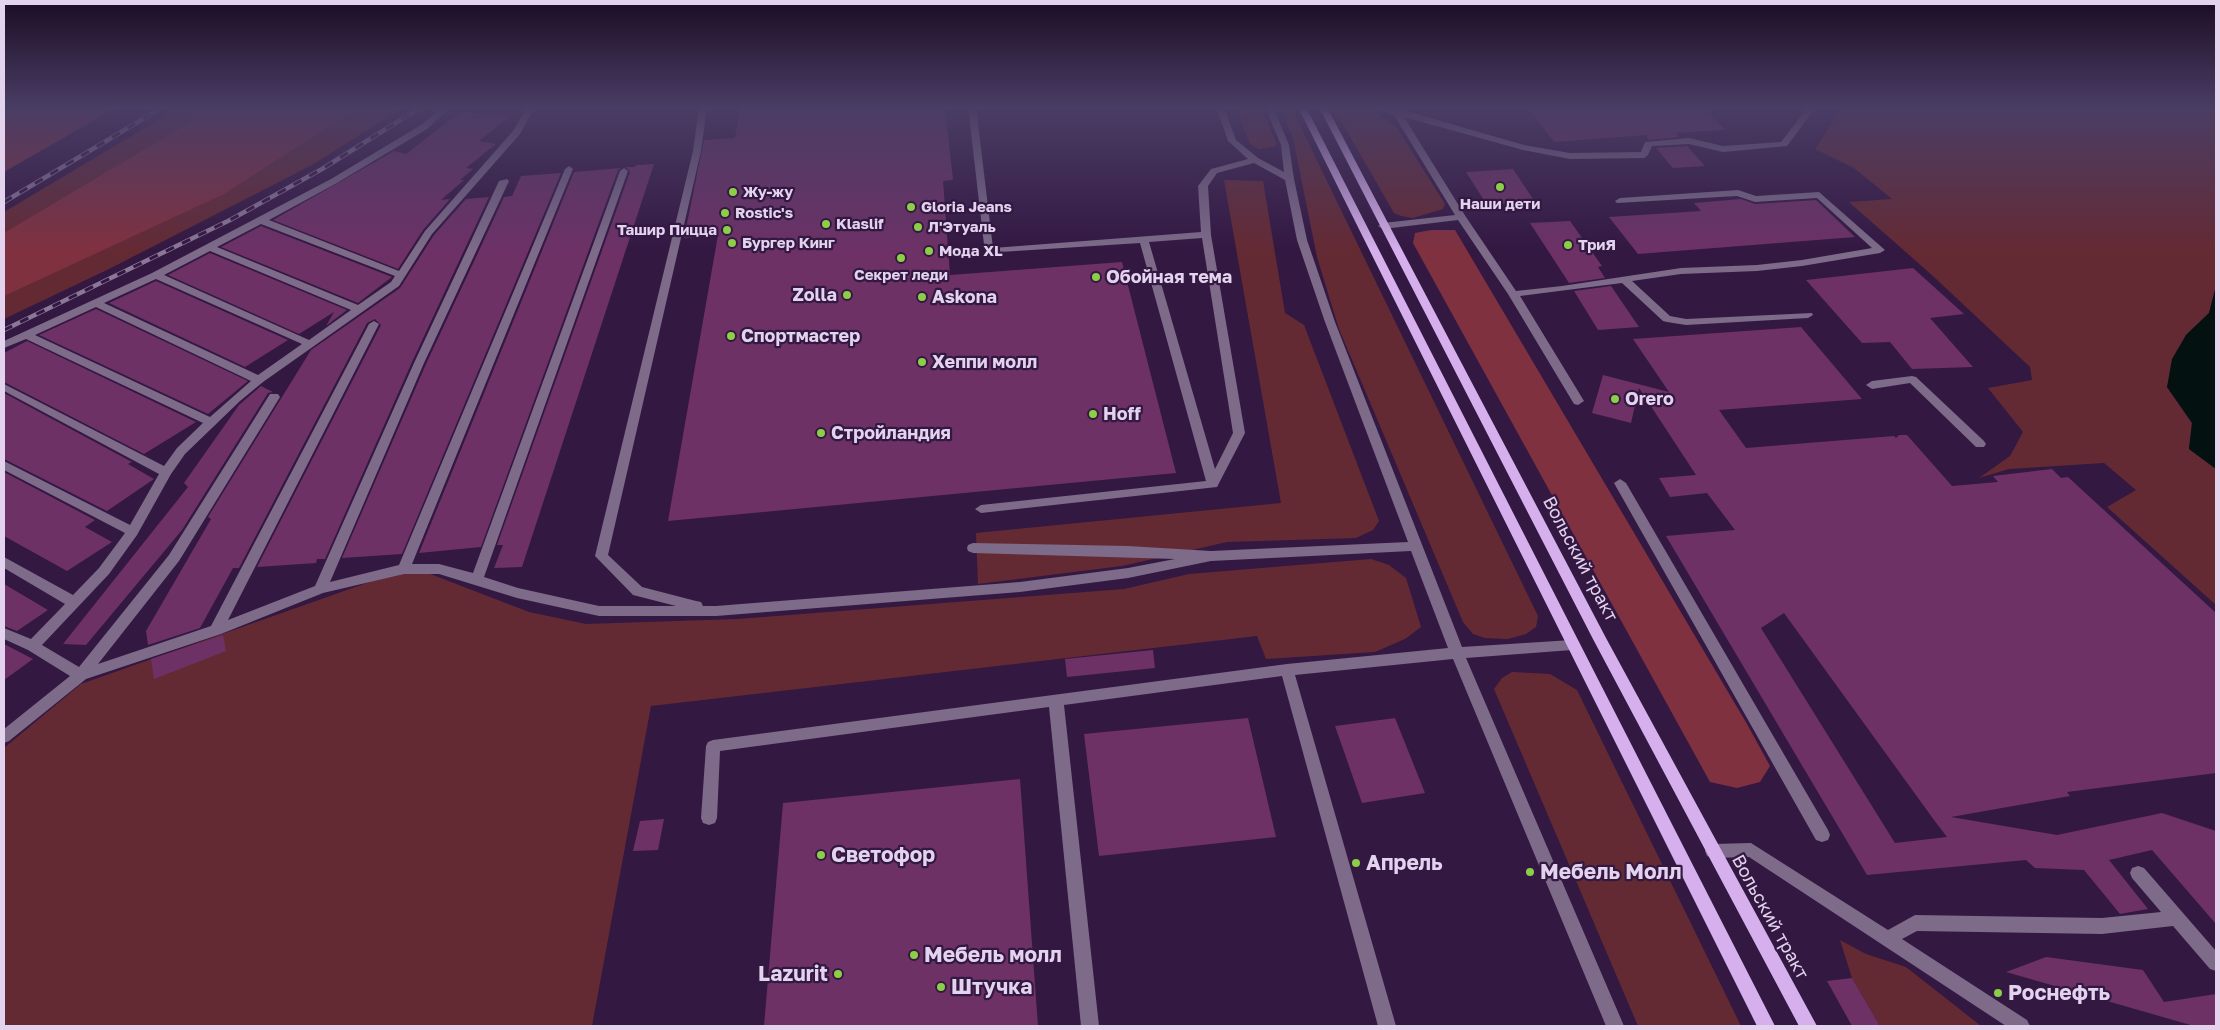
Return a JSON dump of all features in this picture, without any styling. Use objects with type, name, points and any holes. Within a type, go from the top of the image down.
[{"type":"main road","points":[[1326,155],[1766,1026]]},
{"type":"main road","name":"Вольский тракт","points":[[1347,155],[1713,851],[1808,1026]]},
{"type":"street","points":[[4,345],[156,275],[334,181],[377,155]]},
{"type":"street","points":[[33,646],[104,571],[133,532],[166,472],[180,451],[259,380],[394,284],[413,259],[428,233],[497,155]]},
{"type":"street","points":[[696,155],[601,556],[638,591],[716,612]]},
{"type":"street","points":[[977,155],[988,251],[1206,236]]},
{"type":"street","points":[[1249,155],[1289,179]]},
{"type":"street","points":[[1287,155],[1289,179],[1305,250],[1330,322],[1457,653],[1615,1026]]},
{"type":"street","points":[[1423,155],[1461,217],[1514,294],[1578,401]]},
{"type":"street","points":[[1565,155],[1605,155]]},
{"type":"street","points":[[1213,484],[1240,433],[1206,236],[1203,186],[1214,170],[1255,160]]},
{"type":"street","points":[[404,569],[569,169]]},
{"type":"street","points":[[477,579],[624,171]]},
{"type":"street","points":[[320,589],[419,363],[504,181]]},
{"type":"street","points":[[1514,294],[1562,289],[1681,271],[1757,268],[1802,263],[1880,250],[1819,195],[1755,199],[1738,193],[1620,201]]},
{"type":"street","points":[[1383,226],[1461,217]]},
{"type":"street","points":[[261,220],[401,276]]},
{"type":"street","points":[[1144,240],[1213,484]]},
{"type":"street","points":[[209,247],[358,309]]},
{"type":"street","points":[[156,275],[310,344]]},
{"type":"street","points":[[1624,279],[1667,319],[1686,322],[1808,315]]},
{"type":"street","points":[[96,302],[259,380]]},
{"type":"street","points":[[216,630],[374,324]]},
{"type":"street","points":[[27,335],[211,422]]},
{"type":"street","points":[[1872,385],[1912,379],[1980,444]]},
{"type":"street","points":[[4,387],[166,472]]},
{"type":"street","points":[[4,737],[81,675],[174,558],[274,397]]},
{"type":"street","points":[[4,465],[133,532]]},
{"type":"street","points":[[1620,483],[1822,835]]},
{"type":"street","points":[[981,509],[1213,484]]},
{"type":"street","points":[[973,548],[1128,551],[1211,556],[1416,546]]},
{"type":"street","points":[[4,633],[33,646],[81,675],[216,630],[320,589],[404,569],[439,569],[477,579],[517,593],[599,610],[716,612],[1020,587],[1128,573],[1211,556]]},
{"type":"street","points":[[4,562],[74,602]]},
{"type":"street","points":[[709,818],[712,746],[1287,670],[1457,653],[1572,645]]},
{"type":"street","points":[[1287,670],[1387,1026]]},
{"type":"street","points":[[1056,700],[1090,1026]]},
{"type":"street","points":[[1713,851],[1751,850],[2021,1026]]},
{"type":"street","points":[[2138,873],[2216,963]]},
{"type":"street","points":[[1888,939],[1915,923],[2102,926],[2177,918]]},
{"type":"shaded area","points":[[4,155],[33,155],[4,172]]},
{"type":"shaded area","points":[[99,155],[328,155],[312,165],[109,269],[4,319],[4,212]]},
{"type":"shaded area","points":[[135,155],[284,155],[224,194],[4,296],[4,233]]},
{"type":"shaded area","points":[[1296,155],[1314,155],[1538,616],[1536,627],[1526,634],[1508,639],[1485,638],[1473,634],[1463,622],[1339,329],[1317,257]]},
{"type":"shaded area","points":[[1361,155],[1414,155],[1445,204],[1443,209],[1413,218],[1394,213]]},
{"type":"shaded area","points":[[1827,155],[2216,155],[2216,286],[2209,313],[2186,335],[2167,387],[2192,423],[2189,449],[2216,469],[2216,605],[2107,507],[2136,490],[2104,463],[2009,469],[1979,478],[2010,456],[2023,432],[1988,388],[2032,380],[2030,367],[1934,277],[1849,202],[1892,199],[1854,168]]},
{"type":"shaded area","points":[[1224,180],[1263,181],[1285,313],[1304,325],[1379,521],[1373,530],[1356,538],[1227,542],[1122,566],[978,584],[976,533],[1281,503]]},
{"type":"shaded area","points":[[1431,230],[1455,230],[1747,724],[1770,766],[1760,782],[1737,788],[1710,782],[1413,243],[1415,233]]},
{"type":"shaded area","points":[[2216,286],[2216,469],[2189,449],[2192,423],[2167,387],[2172,359],[2186,335],[2209,313]]},
{"type":"shaded area","points":[[1371,559],[1389,565],[1406,578],[1421,627],[1405,639],[1375,652],[1266,659],[1257,636],[651,706],[592,1026],[4,1026],[4,748],[81,684],[412,567],[529,612],[586,624],[738,619],[1124,589],[1189,574]]},
{"type":"shaded area","points":[[1512,672],[1550,674],[1577,690],[1741,1026],[1638,1026],[1494,689],[1502,678]]},
{"type":"shaded area","points":[[1840,940],[1866,954],[1906,967],[1981,1026],[1880,1026],[1852,978]]},
{"type":"building","points":[[387,155],[482,155],[466,168],[473,169],[460,180],[464,180],[441,200],[450,199],[423,230],[398,269],[273,220]]},
{"type":"building","name":"Хеппи молл","points":[[701,155],[950,155],[953,180],[943,181],[950,275],[1122,262],[1176,473],[668,521],[718,235],[684,238]]},
{"type":"building","points":[[1662,155],[1695,155],[1705,166],[1673,168]]},
{"type":"building","points":[[654,164],[522,567],[494,568],[503,545],[497,545],[630,172],[626,167]]},
{"type":"building","points":[[621,168],[618,170],[481,547],[419,553],[574,172]]},
{"type":"building","name":"Наши дети","points":[[1513,169],[1535,202],[1487,205],[1466,172]]},
{"type":"building","points":[[561,173],[402,554],[342,558],[426,364],[504,197],[512,196],[521,176]]},
{"type":"building","points":[[489,197],[412,362],[325,559],[317,559],[316,563],[257,567],[381,325],[375,319],[367,323],[239,568],[233,568],[200,628],[148,645],[146,631],[211,519],[208,517],[311,350],[400,288],[434,235],[466,199]]},
{"type":"building","points":[[1741,199],[1755,204],[1816,200],[1855,237],[1638,254],[1609,217],[1701,211],[1694,203]]},
{"type":"building","points":[[1570,221],[1602,266],[1598,267],[1605,278],[1569,283],[1530,223]]},
{"type":"building","points":[[261,226],[392,277],[358,303],[221,247]]},
{"type":"building","points":[[210,253],[347,310],[326,326],[334,312],[299,334],[168,275]]},
{"type":"building","points":[[1913,268],[1964,314],[1930,318],[1973,367],[1912,369],[1890,342],[1862,343],[1806,280]]},
{"type":"building","points":[[156,281],[288,340],[245,367],[109,303]]},
{"type":"building","points":[[1611,286],[1639,327],[1598,330],[1574,291]]},
{"type":"building","points":[[96,309],[248,381],[208,414],[39,335]]},
{"type":"building","points":[[1801,327],[1862,399],[1719,410],[1746,448],[1894,436],[1896,438],[1899,435],[1907,435],[1952,486],[1998,482],[1993,476],[2052,469],[2061,478],[2068,477],[2216,613],[2216,773],[2067,792],[2070,796],[1951,817],[2057,835],[2162,813],[2216,831],[2216,924],[2152,850],[2109,860],[2148,909],[2120,914],[2084,870],[2035,868],[2026,860],[1867,875],[1666,536],[1735,530],[1707,493],[1670,497],[1659,478],[1696,475],[1639,388],[1631,423],[1592,413],[1603,375],[1669,392],[1633,339]],"holes":[[[1784,613],[1947,837],[1895,843],[1761,628]]]},
{"type":"building","points":[[27,341],[196,422],[144,454],[4,382],[4,353]]},
{"type":"building","points":[[261,386],[273,392],[268,393],[182,530],[86,645],[63,644],[188,487],[184,483],[239,405]]},
{"type":"building","points":[[4,393],[132,462],[128,464],[154,479],[107,511],[4,459]]},
{"type":"building","points":[[4,472],[95,520],[85,527],[112,542],[67,571],[4,536]]},
{"type":"building","points":[[4,584],[48,610],[17,631],[4,626]]},
{"type":"building","points":[[223,635],[226,651],[154,679],[151,659]]},
{"type":"building","points":[[4,644],[33,659],[4,680]]},
{"type":"building","points":[[1153,650],[1155,668],[1067,677],[1065,659]]},
{"type":"building","points":[[1248,718],[1276,837],[1099,856],[1084,734]]},
{"type":"building","points":[[1395,718],[1425,793],[1362,803],[1335,726]]},
{"type":"building","points":[[1020,779],[1038,1026],[764,1026],[783,803]]},
{"type":"building","points":[[664,819],[658,850],[633,851],[640,821]]},
{"type":"building","points":[[2046,957],[2143,970],[2164,1002],[2216,994],[2216,1026],[2194,1026],[2006,972]]},
{"type":"building","points":[[1852,978],[1880,1026],[1852,1026],[1827,981]]},
{"type":"railway","points":[[4,202],[83,155]]},
{"type":"railway","points":[[4,330],[230,220],[344,155]]},
{"type":"place","name":"Наши дети","points":[[1500,187]]},
{"type":"place","name":"Жу-жу","points":[[733,192]]},
{"type":"place","name":"Gloria Jeans","points":[[911,207]]},
{"type":"place","name":"Rostic's","points":[[725,213]]},
{"type":"place","name":"Klaslif","points":[[826,224]]},
{"type":"place","name":"Л'Этуаль","points":[[918,227]]},
{"type":"place","name":"Ташир Пицца","points":[[727,230]]},
{"type":"place","name":"Бургер Кинг","points":[[732,243]]},
{"type":"place","name":"ТриЯ","points":[[1568,245]]},
{"type":"place","name":"Мода XL","points":[[929,251]]},
{"type":"place","name":"Секрет леди","points":[[901,258]]},
{"type":"place","name":"Обойная тема","points":[[1096,277]]},
{"type":"place","name":"Zolla","points":[[847,295]]},
{"type":"place","name":"Askona","points":[[922,297]]},
{"type":"place","name":"Спортмастер","points":[[731,336]]},
{"type":"place","name":"Хеппи молл","points":[[922,362]]},
{"type":"place","name":"Orero","points":[[1615,399]]},
{"type":"place","name":"Hoff","points":[[1093,414]]},
{"type":"place","name":"Стройландия","points":[[821,433]]},
{"type":"place","name":"Светофор","points":[[821,855]]},
{"type":"place","name":"Апрель","points":[[1356,863]]},
{"type":"place","name":"Мебель Молл","points":[[1530,872]]},
{"type":"place","name":"Мебель молл","points":[[914,955]]},
{"type":"place","name":"Lazurit","points":[[838,974]]},
{"type":"place","name":"Штучка","points":[[941,987]]},
{"type":"place","name":"Роснефть","points":[[1998,993]]}]
